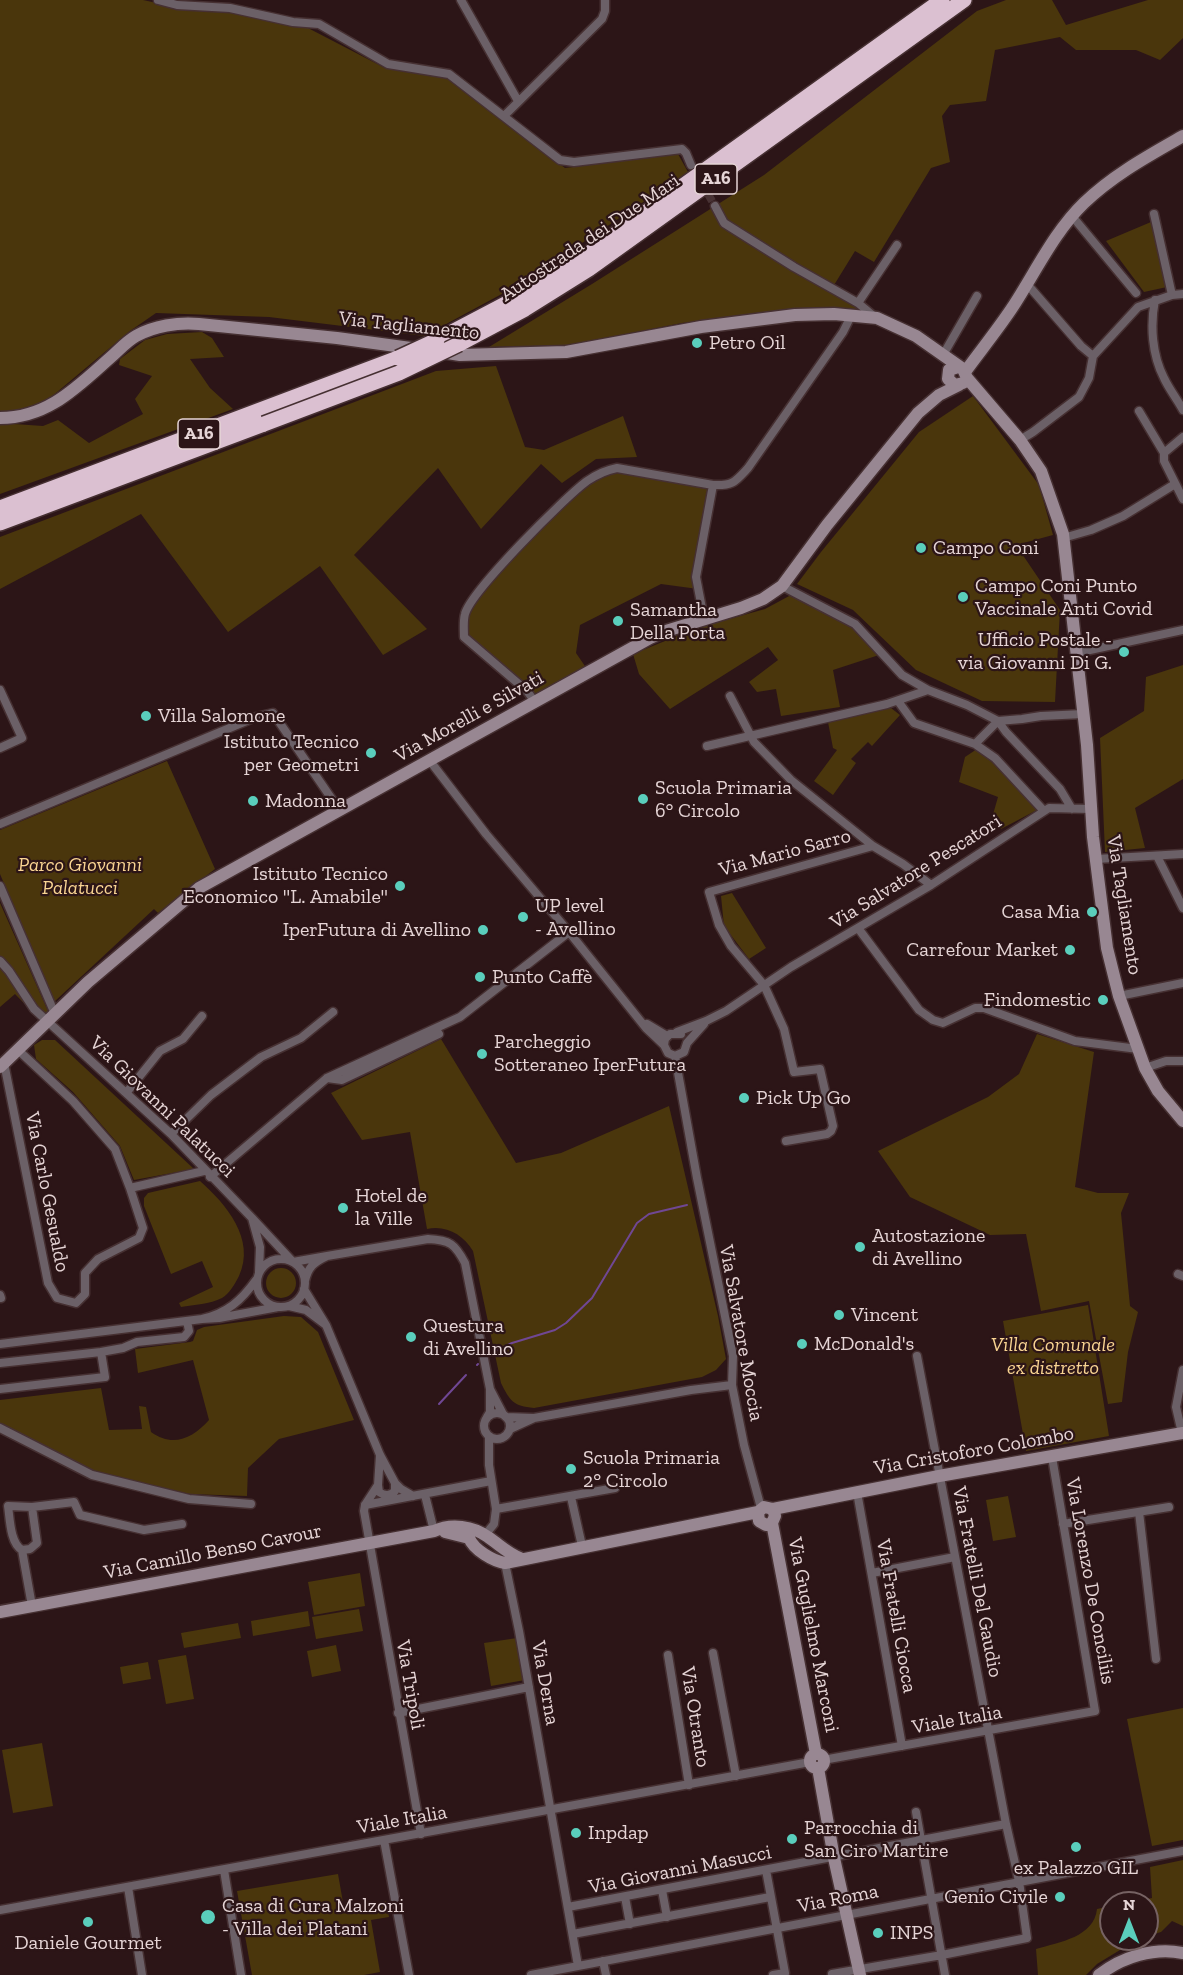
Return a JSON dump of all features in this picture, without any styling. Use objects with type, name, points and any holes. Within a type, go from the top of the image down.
[{"type":"highway","name":"Autostrada dei Due Mari","points":[[0,508],[398,358],[509,302],[581,259],[942,0]]},
{"type":"highway","name":"Autostrada dei Due Mari","points":[[0,523],[388,378],[525,309],[589,269],[964,0]]},
{"type":"street","points":[[158,0],[177,4],[230,8],[293,22],[319,24],[388,64],[449,74],[560,160],[574,162],[682,149],[691,165]]},
{"type":"street","points":[[461,0],[518,101]]},
{"type":"street","points":[[504,116],[602,19],[605,12],[605,0]]},
{"type":"street","points":[[958,376],[1012,307],[1072,216],[1105,184],[1141,159],[1183,136]]},
{"type":"street","name":"Via Tagliamento","points":[[715,207],[724,223],[794,267],[858,303],[877,318],[916,336],[943,355],[958,376],[978,389],[1020,440],[1043,474],[1063,538],[1107,948],[1119,996],[1145,1068],[1158,1091],[1183,1121]]},
{"type":"street","points":[[1154,214],[1172,295]]},
{"type":"street","points":[[1072,216],[1136,293]]},
{"type":"street","points":[[858,303],[897,245]]},
{"type":"street","points":[[1027,284],[1081,346],[1093,356]]},
{"type":"street","points":[[1020,440],[1079,398],[1089,378],[1093,356],[1137,307],[1172,295],[1183,294]]},
{"type":"street","points":[[943,355],[977,296]]},
{"type":"street","points":[[1155,300],[1152,315],[1154,347],[1163,377],[1183,410]]},
{"type":"street","name":"Via Tagliamento","points":[[0,418],[17,418],[47,409],[71,392],[134,337],[154,328],[190,323],[337,338],[460,355],[566,352],[701,327],[795,315],[834,314],[877,318]]},
{"type":"street","points":[[535,702],[527,691],[464,637],[465,612],[486,583],[563,500],[606,470],[617,468],[712,485],[728,486],[736,481],[748,468],[837,341],[851,316]]},
{"type":"street","name":"Via Morelli e Silvati","points":[[2,1065],[88,982],[199,888],[650,638],[741,608],[782,586],[827,525],[918,413],[958,376]]},
{"type":"street","points":[[1139,411],[1164,453],[1164,460],[1183,499]]},
{"type":"street","points":[[1164,453],[1183,437]]},
{"type":"street","points":[[1063,538],[1091,530],[1123,516],[1175,484]]},
{"type":"street","points":[[704,619],[696,577],[712,485]]},
{"type":"street","points":[[782,586],[855,624],[902,675],[928,690],[967,705],[998,721],[1060,789],[1072,809]]},
{"type":"street","points":[[1076,653],[1183,630]]},
{"type":"street","points":[[0,690],[22,738],[0,748]]},
{"type":"street","points":[[707,746],[898,701],[928,690]]},
{"type":"street","points":[[730,696],[754,742],[791,780],[873,846],[903,864],[931,885]]},
{"type":"street","points":[[898,701],[914,723],[975,744],[995,758],[1044,811]]},
{"type":"street","points":[[0,824],[256,717],[273,713],[340,811]]},
{"type":"street","points":[[975,744],[998,721],[1083,714]]},
{"type":"street","points":[[430,761],[486,834],[641,1021],[664,1045],[668,1053],[682,1050],[685,1037],[677,1032],[667,1036],[664,1045]]},
{"type":"street","name":"Via Salvatore Pescatori","points":[[677,1032],[726,1011],[764,985],[931,885],[1049,808],[1091,809]]},
{"type":"street","name":"Via Mario Sarro","points":[[764,985],[731,946],[719,925],[709,892],[873,846]]},
{"type":"street","points":[[1096,859],[1183,854]]},
{"type":"street","points":[[1157,856],[1183,908]]},
{"type":"street","points":[[0,886],[51,1017]]},
{"type":"street","points":[[858,928],[919,1010],[933,1020],[943,1023],[975,1008],[984,1008],[1075,1041],[1138,1049]]},
{"type":"street","points":[[129,1188],[207,1174],[327,1078],[460,1017],[568,932]]},
{"type":"street","name":"Via Giovanni Palatucci","points":[[0,961],[34,1009],[51,1017],[171,1134],[293,1262]]},
{"type":"street","points":[[1119,996],[1183,983]]},
{"type":"street","points":[[764,985],[784,1029],[794,1072],[820,1069],[833,1126],[827,1134],[786,1142]]},
{"type":"street","points":[[171,1134],[212,1095],[261,1057],[301,1038],[333,1012]]},
{"type":"street","points":[[127,1092],[160,1051],[183,1039],[202,1016]]},
{"type":"street","points":[[641,1021],[667,1036]]},
{"type":"street","name":"Via Salvatore Pescatori","points":[[682,1050],[706,1021]]},
{"type":"street","points":[[327,1078],[342,1080],[439,1034]]},
{"type":"street","name":"Via Carlo Gesualdo","points":[[2,1065],[48,1283],[57,1298],[76,1303],[85,1294],[85,1273],[98,1259],[139,1238],[143,1228],[115,1149],[73,1101],[18,1050]]},
{"type":"street","name":"Via Salvatore Moccia","points":[[682,1050],[681,1091],[733,1356],[732,1385],[744,1445],[764,1510]]},
{"type":"street","points":[[1145,1068],[1166,1061],[1183,1061]]},
{"type":"street","points":[[252,1218],[260,1246],[257,1288],[265,1302],[313,1314],[326,1325]]},
{"type":"street","points":[[293,1262],[428,1239],[444,1240],[457,1248],[465,1263],[490,1389],[490,1412],[484,1430],[489,1437],[491,1481],[496,1509],[494,1524],[480,1537],[470,1542],[497,1561],[505,1563]]},
{"type":"street","points":[[0,1344],[219,1318],[285,1306],[301,1296],[307,1272],[311,1266],[327,1256]]},
{"type":"street","points":[[202,1319],[218,1315],[234,1305],[270,1261],[278,1258],[293,1262],[299,1267],[304,1285],[326,1325],[380,1455],[395,1483],[401,1490],[413,1496]]},
{"type":"street","points":[[0,1363],[101,1352],[123,1348],[137,1342],[184,1337],[189,1331],[187,1321]]},
{"type":"street","points":[[0,1389],[105,1377],[101,1352]]},
{"type":"street","name":"Via Fratelli Del Gaudio","points":[[916,1356],[1019,1881],[1028,1938],[942,1955]]},
{"type":"street","points":[[1183,1370],[1176,1407],[1183,1433]]},
{"type":"street","points":[[487,1417],[494,1413],[534,1418],[691,1390],[732,1385]]},
{"type":"street","points":[[490,1389],[510,1429]]},
{"type":"street","points":[[489,1437],[502,1438],[510,1429],[534,1418]]},
{"type":"street","points":[[0,1428],[92,1475],[189,1499],[251,1504]]},
{"type":"street","name":"Via Cristoforo Colombo","points":[[505,1563],[520,1558],[939,1476],[1183,1433]]},
{"type":"street","points":[[380,1455],[379,1492],[386,1495],[395,1491],[395,1483]]},
{"type":"street","name":"Via Lorenzo De Conciliis","points":[[1052,1456],[1095,1711]]},
{"type":"street","points":[[364,1505],[491,1481]]},
{"type":"street","points":[[369,1542],[364,1505],[378,1485]]},
{"type":"street","points":[[496,1509],[615,1488]]},
{"type":"street","name":"Via Fratelli Ciocca","points":[[856,1492],[902,1746]]},
{"type":"street","points":[[425,1495],[434,1531]]},
{"type":"street","points":[[571,1497],[582,1546]]},
{"type":"street","points":[[32,1507],[37,1543],[30,1549],[22,1550],[15,1543],[4,1507],[32,1507],[75,1502],[80,1515],[144,1530],[182,1524]]},
{"type":"street","points":[[1063,1524],[1168,1507]]},
{"type":"street","name":"Via Guglielmo Marconi","points":[[764,1510],[776,1516],[772,1523],[834,1858],[859,1972]]},
{"type":"street","points":[[1139,1512],[1156,1659]]},
{"type":"street","name":"Via Camillo Benso Cavour","points":[[0,1612],[434,1531],[444,1527],[461,1526],[480,1537]]},
{"type":"street","points":[[480,1537],[485,1553]]},
{"type":"street","points":[[480,1537],[508,1554],[520,1558]]},
{"type":"street","name":"Via Tripoli","points":[[369,1542],[421,1834]]},
{"type":"street","points":[[22,1550],[32,1606]]},
{"type":"street","points":[[872,1573],[955,1557]]},
{"type":"street","name":"Via Derna","points":[[505,1563],[578,1966]]},
{"type":"street","points":[[713,1653],[736,1776]]},
{"type":"street","name":"Via Otranto","points":[[668,1655],[689,1785]]},
{"type":"street","points":[[398,1713],[529,1687]]},
{"type":"street","name":"Viale Italia","points":[[0,1910],[1095,1711]]},
{"type":"street","points":[[916,1812],[945,1975]]},
{"type":"street","name":"Via Giovanni Masucci","points":[[568,1907],[1006,1824]]},
{"type":"street","points":[[384,1840],[409,1975]]},
{"type":"street","name":"Via Roma","points":[[531,1975],[1183,1851]]},
{"type":"street","points":[[224,1870],[242,1975]]},
{"type":"street","points":[[766,1870],[786,1973],[773,1975]]},
{"type":"street","points":[[128,1887],[142,1975]]},
{"type":"street","points":[[662,1890],[667,1917]]},
{"type":"street","points":[[625,1897],[630,1923]]},
{"type":"street","points":[[573,1934],[770,1897]]},
{"type":"street","points":[[1099,1975],[1117,1963],[1137,1955],[1166,1951],[1183,1953]]},
{"type":"street","points":[[832,1974],[859,1972],[942,1955]]},
{"type":"street","points":[[603,1961],[606,1975]]},
{"type":"green space","points":[[0,0],[143,0],[175,7],[233,13],[308,28],[385,68],[447,78],[565,168],[678,154],[688,172],[524,282],[424,336],[269,317],[156,313],[130,331],[44,403],[19,412],[0,411]]},
{"type":"green space","points":[[1006,0],[1052,0],[1066,25],[1148,0],[1183,0],[1183,38],[1160,60],[1136,50],[1076,50],[1060,37],[995,50],[986,101],[950,105],[942,116],[950,162],[931,168],[874,262],[855,251],[831,290],[868,314],[832,309],[682,323],[570,345],[489,347],[764,175],[977,11]]},
{"type":"green space","points":[[1151,222],[1167,287],[1144,292],[1106,241]]},
{"type":"green space","points":[[202,332],[212,338],[224,357],[190,359],[210,388],[233,409],[0,494],[0,423],[43,426],[58,420],[89,443],[143,414],[135,399],[152,376],[119,365],[120,359],[145,340],[167,334]]},
{"type":"green space","points":[[496,366],[525,447],[544,450],[623,416],[637,457],[596,459],[562,483],[541,464],[481,529],[438,468],[354,555],[427,629],[383,655],[320,566],[228,632],[141,514],[0,589],[0,537],[436,371]]},
{"type":"green space","name":"Campo Coni","points":[[973,396],[1039,485],[1053,535],[1016,545],[1060,610],[1055,702],[982,701],[916,670],[853,610],[797,584],[919,432]]},
{"type":"green space","points":[[606,470],[713,485],[698,589],[661,584],[580,625],[576,653],[589,672],[535,702],[464,637],[465,612],[563,500]]},
{"type":"green space","points":[[791,595],[854,626],[879,655],[833,670],[840,707],[781,716],[776,689],[757,692],[749,682],[778,660],[768,647],[670,709],[639,674],[633,654],[697,628],[765,609]]},
{"type":"green space","points":[[1183,665],[1183,779],[1135,808],[1145,848],[1105,852],[1100,738],[1144,711],[1146,677]]},
{"type":"green space","points":[[891,708],[900,715],[872,746],[868,742],[851,759],[856,763],[833,795],[814,781],[837,750],[833,748],[828,722]]},
{"type":"green space","points":[[977,749],[1001,770],[1037,810],[1001,829],[992,818],[998,797],[959,782],[965,757]]},
{"type":"green space","name":"Parco Giovanni Palatucci","points":[[167,761],[215,869],[158,913],[154,909],[54,1002],[0,874],[0,830]]},
{"type":"green space","points":[[732,893],[766,948],[749,959],[724,926],[721,896]]},
{"type":"green space","points":[[0,903],[48,1011],[41,1021],[15,994],[0,1007]]},
{"type":"green space","points":[[1037,1034],[1094,1052],[1075,1187],[1098,1193],[1129,1193],[1121,1213],[1130,1306],[1138,1312],[1128,1352],[1122,1402],[1108,1404],[1089,1301],[1041,1311],[1026,1234],[990,1235],[910,1197],[878,1151],[988,1097],[1019,1074]]},
{"type":"green space","points":[[441,1039],[516,1163],[561,1153],[669,1106],[726,1359],[716,1370],[702,1377],[534,1408],[513,1402],[501,1383],[473,1251],[454,1232],[441,1228],[427,1229],[410,1132],[362,1140],[331,1093]]},
{"type":"green space","points":[[42,1040],[55,1040],[194,1169],[134,1180],[120,1146],[73,1092],[36,1059],[34,1045]]},
{"type":"green space","points":[[200,1181],[219,1200],[236,1223],[244,1249],[243,1262],[239,1276],[225,1296],[207,1303],[181,1307],[179,1303],[213,1287],[202,1261],[171,1274],[144,1206],[144,1198],[148,1193]]},
{"type":"green space","points":[[281,1268],[292,1272],[296,1283],[292,1294],[281,1298],[270,1294],[266,1283],[270,1272]]},
{"type":"green space","name":"Villa Comunale ex distretto","points":[[1088,1305],[1109,1436],[1026,1451],[1003,1321]]},
{"type":"green space","points":[[284,1316],[301,1317],[318,1332],[354,1420],[279,1439],[248,1468],[247,1496],[190,1494],[94,1472],[0,1423],[0,1400],[101,1388],[109,1430],[142,1429],[139,1406],[146,1407],[151,1432],[167,1439],[182,1439],[196,1432],[209,1420],[193,1360],[138,1373],[135,1349],[190,1342],[193,1341],[197,1330],[204,1327]]},
{"type":"green space","points":[[1008,1496],[1016,1537],[993,1541],[986,1500]]},
{"type":"green space","points":[[360,1573],[365,1606],[314,1615],[308,1582]]},
{"type":"green space","points":[[359,1609],[363,1631],[316,1639],[312,1617]]},
{"type":"green space","points":[[308,1611],[310,1626],[253,1636],[251,1621]]},
{"type":"green space","points":[[238,1623],[241,1638],[184,1648],[181,1633]]},
{"type":"green space","points":[[517,1638],[525,1680],[491,1686],[484,1643]]},
{"type":"green space","points":[[336,1645],[341,1671],[312,1677],[307,1651]]},
{"type":"green space","points":[[186,1655],[194,1699],[166,1704],[158,1660]]},
{"type":"green space","points":[[148,1662],[151,1679],[123,1684],[120,1667]]},
{"type":"green space","points":[[1183,1708],[1183,1840],[1152,1846],[1127,1719]]},
{"type":"green space","points":[[42,1743],[53,1806],[13,1813],[2,1750]]},
{"type":"green space","points":[[1183,1860],[1183,1926],[1172,1921],[1159,1933],[1159,1891],[1152,1891],[1150,1867]]},
{"type":"green space","points":[[338,1874],[344,1908],[386,1901],[389,1917],[371,1920],[380,1972],[364,1975],[252,1975],[237,1891]]},
{"type":"green space","points":[[1099,1909],[1099,1951],[1118,1951],[1097,1964],[1086,1975],[1038,1975],[1036,1949],[1065,1941],[1083,1932],[1095,1918]]},
{"type":"waterway","points":[[493,1352],[512,1343],[555,1330],[566,1323],[592,1298],[637,1223],[649,1214],[687,1205]]},
{"type":"waterway","points":[[439,1404],[466,1375]]},
{"type":"tunnel","points":[[702,184],[715,206]]},
{"type":"place","name":"Petro Oil","points":[[697,343]]},
{"type":"place","name":"Campo Coni","points":[[921,548]]},
{"type":"place","name":"Campo Coni Punto Vaccinale Anti Covid","points":[[963,597]]},
{"type":"place","name":"Samantha Della Porta","points":[[618,621]]},
{"type":"place","name":"Ufficio Postale - via Giovanni Di G.","points":[[1124,652]]},
{"type":"place","name":"Villa Salomone","points":[[146,716]]},
{"type":"place","name":"Istituto Tecnico per Geometri","points":[[371,753]]},
{"type":"place","name":"Scuola Primaria 6° Circolo","points":[[643,799]]},
{"type":"place","name":"Madonna","points":[[253,801]]},
{"type":"place","name":"Istituto Tecnico Economico \"L. Amabile\"","points":[[400,886]]},
{"type":"place","name":"Casa Mia","points":[[1092,912]]},
{"type":"place","name":"UP level - Avellino","points":[[523,917]]},
{"type":"place","name":"IperFutura di Avellino","points":[[483,930]]},
{"type":"place","name":"Carrefour Market","points":[[1070,950]]},
{"type":"place","name":"Punto Caffè","points":[[480,977]]},
{"type":"place","name":"Findomestic","points":[[1103,1000]]},
{"type":"place","name":"Parcheggio Sotteraneo IperFutura","points":[[482,1054]]},
{"type":"place","name":"Pick Up Go","points":[[744,1098]]},
{"type":"place","name":"Hotel de la Ville","points":[[343,1208]]},
{"type":"place","name":"Autostazione di Avellino","points":[[860,1247]]},
{"type":"place","name":"Vincent","points":[[839,1315]]},
{"type":"place","name":"Questura di Avellino","points":[[411,1337]]},
{"type":"place","name":"McDonald's","points":[[802,1344]]},
{"type":"place","name":"Scuola Primaria 2° Circolo","points":[[571,1469]]},
{"type":"place","name":"Inpdap","points":[[576,1833]]},
{"type":"place","name":"Parrocchia di San Ciro Martire","points":[[792,1839]]},
{"type":"place","name":"ex Palazzo GIL","points":[[1076,1847]]},
{"type":"place","name":"Genio Civile","points":[[1060,1897]]},
{"type":"place","name":"Casa di Cura Malzoni - Villa dei Platani","points":[[208,1917]]},
{"type":"place","name":"Daniele Gourmet","points":[[88,1922]]},
{"type":"place","name":"INPS","points":[[878,1933]]}]
